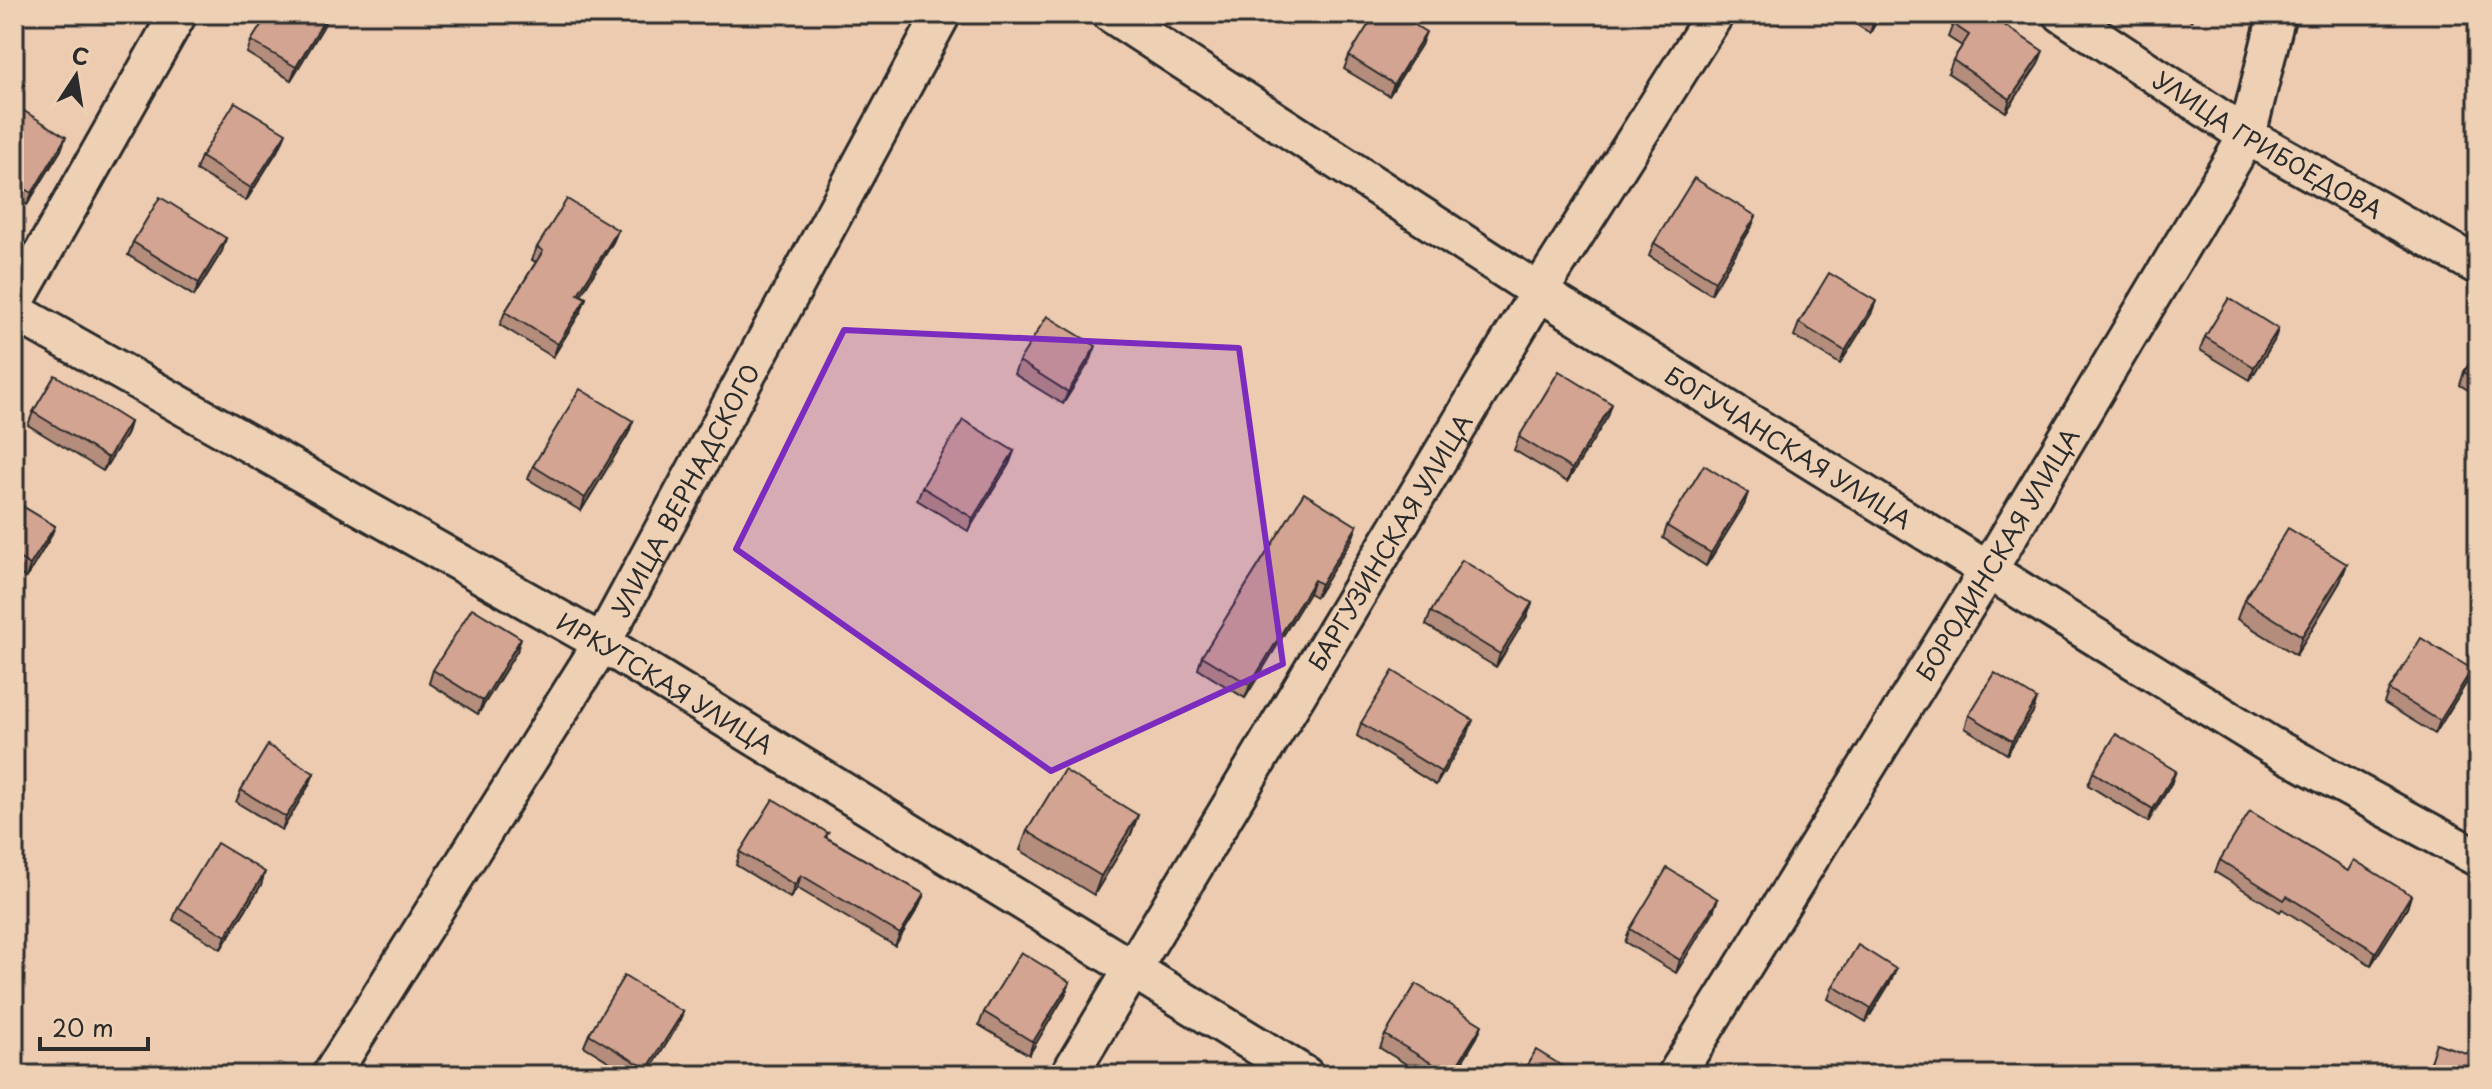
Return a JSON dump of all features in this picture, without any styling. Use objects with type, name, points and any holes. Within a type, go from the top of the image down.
[{"type":"street","points":[[14,304],[178,14]]},
{"type":"street","name":"УЛИЦА ВЕРНАДСКОГО","points":[[331,1075],[602,643],[942,14]]},
{"type":"street","name":"БОГУЧАНСКАЯ УЛИЦА","points":[[1111,14],[1539,292],[2270,745],[2478,858]]},
{"type":"street","name":"БАРГУЗИНСКАЯ УЛИЦА","points":[[1069,1075],[1539,292],[1715,14]]},
{"type":"street","name":"УЛИЦА ГРИБОЕДОВА","points":[[2062,14],[2247,136],[2478,266]]},
{"type":"street","name":"БОРОДИНСКАЯ УЛИЦА","points":[[1676,1075],[1989,569],[2247,136],[2277,14]]},
{"type":"street","name":"ИРКУТСКАЯ УЛИЦА","points":[[14,311],[602,643],[1305,1075]]},
{"type":"highlighted area","points":[[844,330],[1239,348],[1283,664],[1051,771],[736,549]]},
{"type":"building","points":[[268,14],[328,14],[296,67],[251,41]]},
{"type":"building","points":[[1375,14],[1397,14],[1426,32],[1394,84],[1349,56]]},
{"type":"building","points":[[1864,14],[1878,14],[1874,20]]},
{"type":"building","points":[[1960,14],[1988,14],[2043,51],[2010,99],[1953,60],[1969,35],[1953,24]]},
{"type":"building","points":[[235,102],[286,133],[251,188],[201,157]]},
{"type":"building","points":[[16,106],[66,137],[32,193],[14,182]]},
{"type":"building","points":[[1694,178],[1756,216],[1715,281],[1654,243]]},
{"type":"building","points":[[160,197],[226,238],[199,283],[133,242]]},
{"type":"building","points":[[567,199],[618,230],[578,294],[586,298],[558,344],[505,312],[543,251],[537,247]]},
{"type":"building","points":[[1829,273],[1876,301],[1845,351],[1799,323]]},
{"type":"building","points":[[2229,298],[2278,329],[2254,367],[2205,337]]},
{"type":"building","points":[[1047,316],[1096,346],[1068,392],[1019,361]]},
{"type":"building","points":[[2478,350],[2478,380],[2464,372]]},
{"type":"building","points":[[1559,371],[1612,404],[1572,469],[1519,437]]},
{"type":"building","points":[[55,375],[130,422],[108,458],[33,412]]},
{"type":"building","points":[[580,389],[633,421],[585,498],[533,466]]},
{"type":"building","points":[[963,420],[1014,451],[973,518],[922,487]]},
{"type":"building","points":[[1704,465],[1748,493],[1711,553],[1667,526]]},
{"type":"building","points":[[1304,493],[1357,526],[1321,584],[1314,580],[1250,685],[1202,656]]},
{"type":"building","points":[[14,501],[55,526],[30,565],[14,555]]},
{"type":"building","points":[[2288,528],[2347,564],[2302,636],[2244,600]]},
{"type":"building","points":[[1462,560],[1532,603],[1500,654],[1431,612]]},
{"type":"building","points":[[472,608],[521,638],[483,701],[433,670]]},
{"type":"building","points":[[2421,638],[2472,669],[2440,721],[2389,690]]},
{"type":"building","points":[[1393,671],[1473,720],[1441,772],[1361,723]]},
{"type":"building","points":[[1995,673],[2037,699],[2012,741],[1969,715]]},
{"type":"building","points":[[2116,734],[2176,771],[2153,809],[2093,772]]},
{"type":"building","points":[[268,745],[314,773],[286,817],[241,790]]},
{"type":"building","points":[[1064,770],[1138,815],[1101,876],[1027,831]]},
{"type":"building","points":[[773,799],[828,833],[825,837],[924,894],[900,934],[801,875],[795,885],[740,852]]},
{"type":"building","points":[[2250,811],[2348,871],[2354,860],[2411,895],[2376,952],[2287,896],[2284,900],[2220,860]]},
{"type":"building","points":[[217,843],[265,872],[226,936],[178,907]]},
{"type":"building","points":[[1667,868],[1718,899],[1680,960],[1630,929]]},
{"type":"building","points":[[1858,945],[1896,969],[1871,1009],[1833,986]]},
{"type":"building","points":[[1021,952],[1070,982],[1033,1042],[984,1012]]},
{"type":"building","points":[[624,976],[683,1012],[647,1069],[589,1034]]},
{"type":"building","points":[[1416,984],[1482,1025],[1451,1075],[1385,1035]]},
{"type":"building","points":[[2436,1043],[2478,1057],[2478,1075],[2426,1075]]},
{"type":"building","points":[[1536,1050],[1577,1075],[1521,1075]]}]
